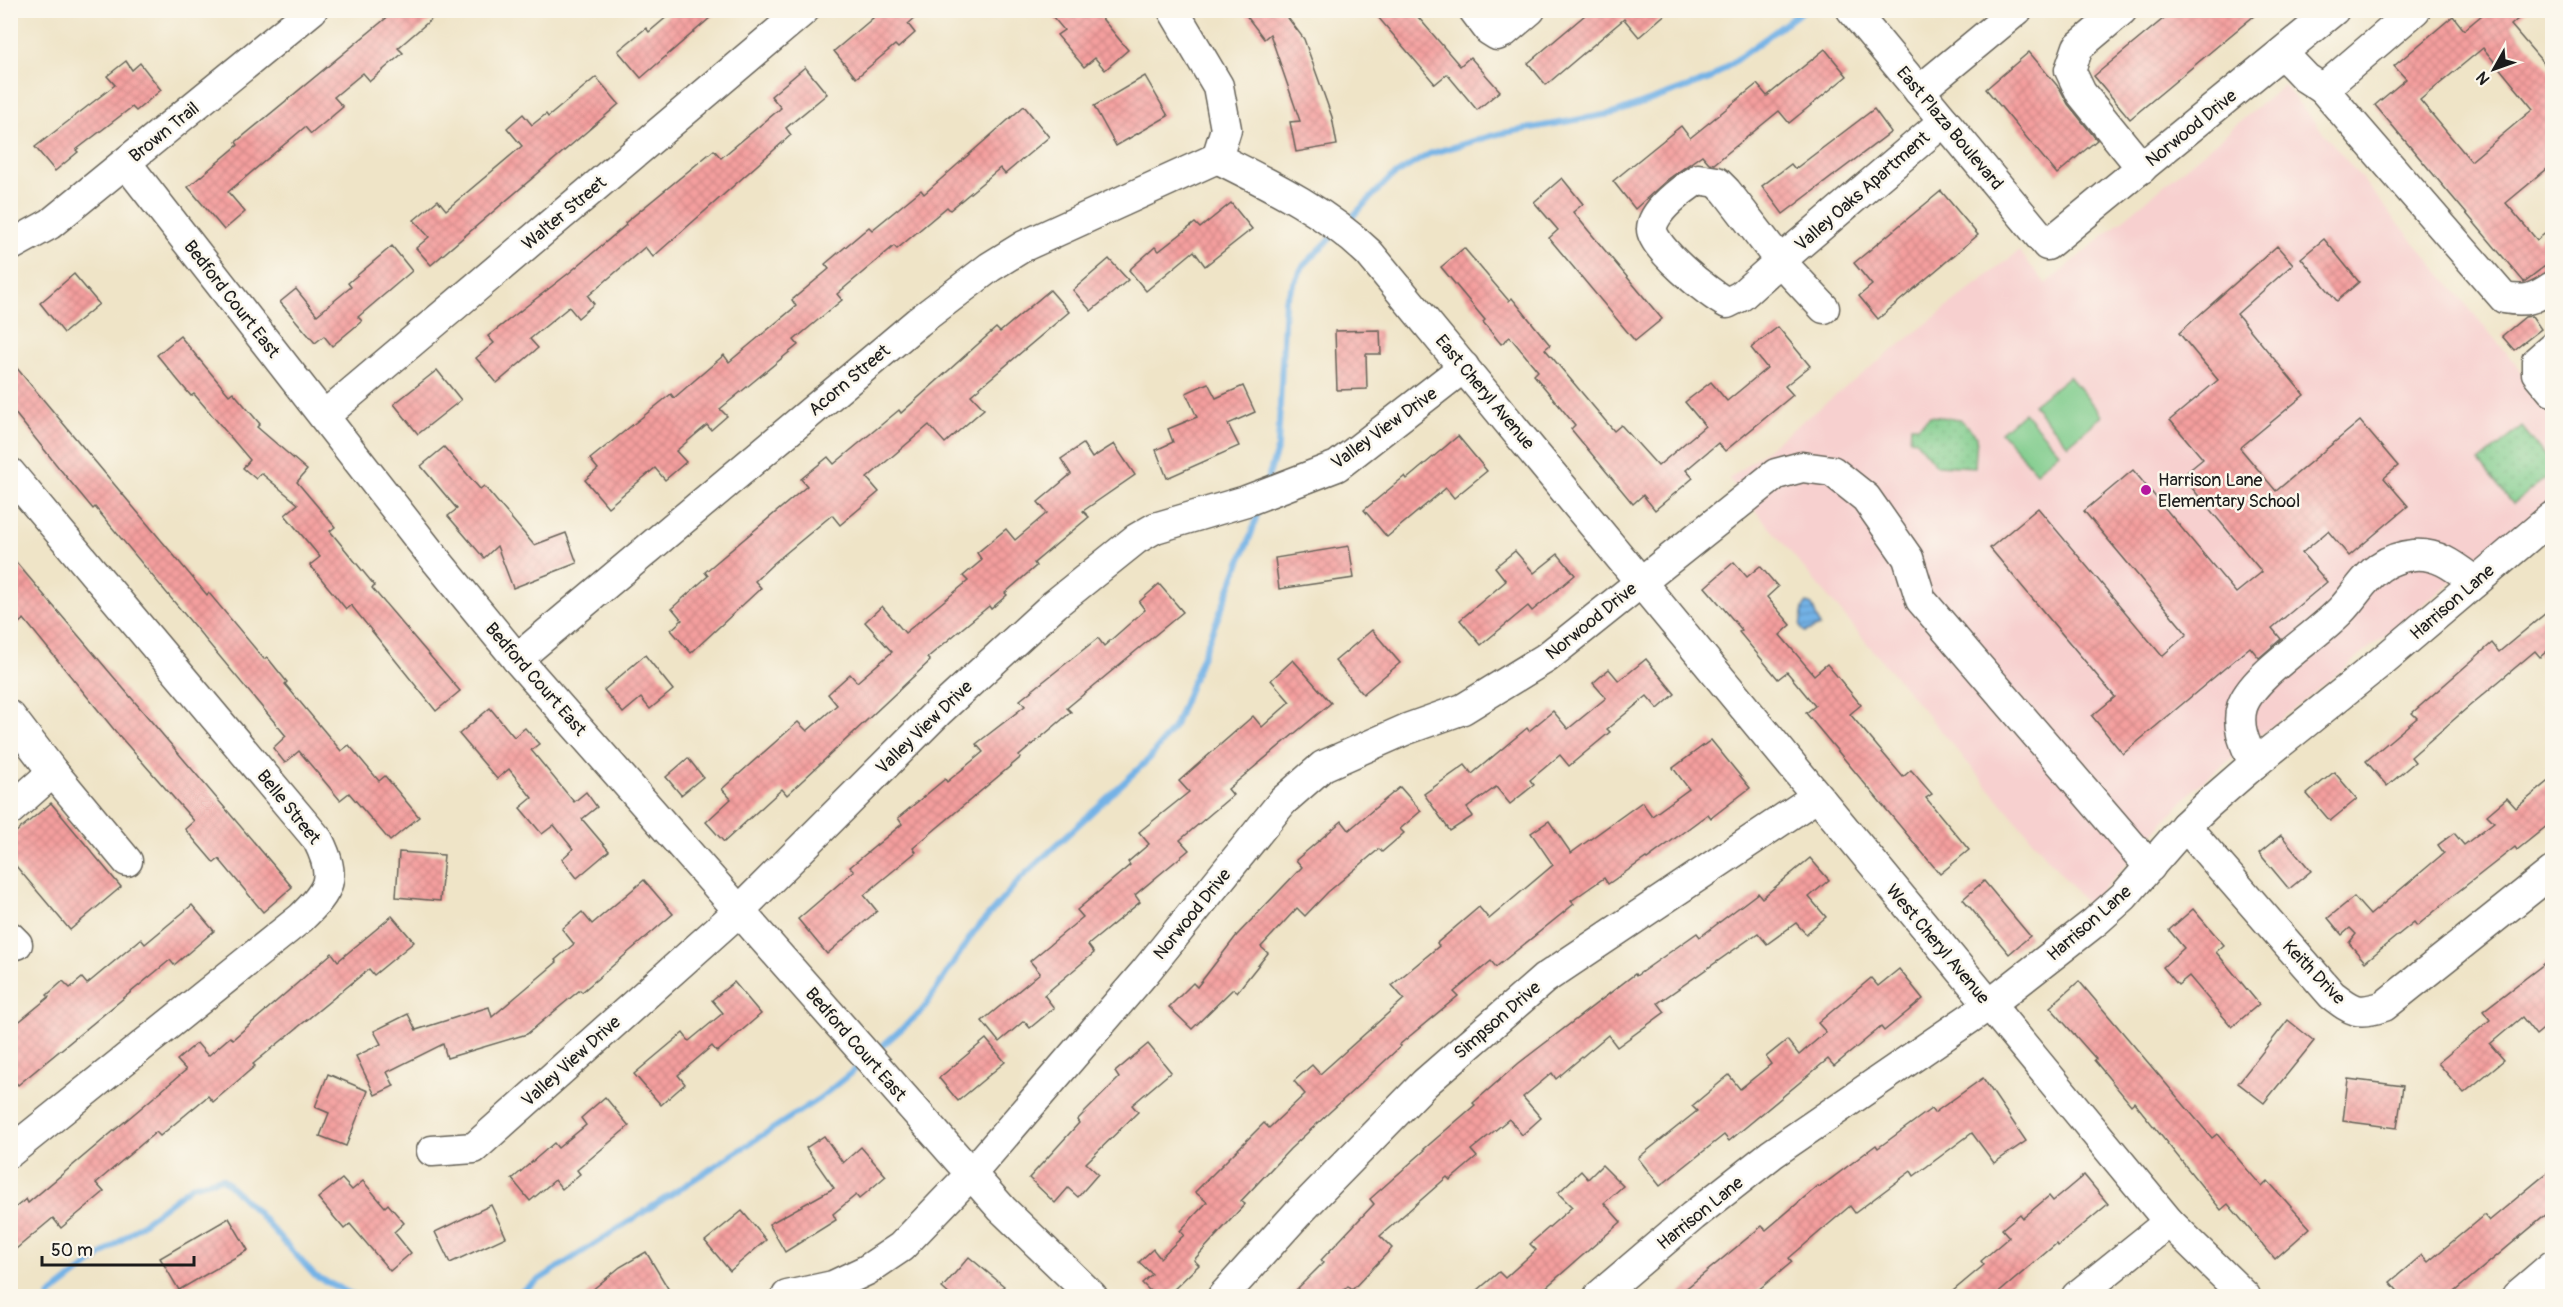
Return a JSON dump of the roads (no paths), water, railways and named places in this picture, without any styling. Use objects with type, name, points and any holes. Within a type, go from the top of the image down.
[{"type":"street","name":"Brown Trail","points":[[10,246],[50,224],[312,10]]},
{"type":"street","name":"Walter Street","points":[[324,416],[804,10]]},
{"type":"street","points":[[1173,10],[1218,86],[1226,129],[1217,158]]},
{"type":"street","points":[[1474,10],[1497,35],[1530,10]]},
{"type":"street","name":"East Plaza Boulevard","points":[[1852,10],[2048,245]]},
{"type":"street","points":[[1919,91],[2017,10]]},
{"type":"street","points":[[2122,10],[2078,47],[2070,70],[2081,93],[2142,168]]},
{"type":"street","name":"Norwood Drive","points":[[2048,245],[2334,10]]},
{"type":"street","points":[[2323,88],[2415,10]]},
{"type":"street","points":[[2282,53],[2306,78],[2323,88],[2504,298],[2518,301],[2535,299],[2553,287]]},
{"type":"street","name":"Valley Oaks Apartment","points":[[1824,308],[1780,261],[1944,121]]},
{"type":"street","name":"East Cheryl Avenue","points":[[1217,158],[1332,222],[1369,253],[1642,581]]},
{"type":"street","name":"Acorn Street","points":[[517,659],[918,322],[990,267],[1024,246],[1217,158]]},
{"type":"street","name":"Bedford Court East","points":[[126,163],[431,554],[517,659],[970,1174],[1002,1209],[1092,1296]]},
{"type":"street","points":[[2553,348],[2537,361],[2537,373],[2553,391]]},
{"type":"street","name":"Valley View Drive","points":[[432,1151],[474,1148],[739,911],[939,711],[1054,604],[1136,539],[1155,528],[1246,501],[1337,466],[1464,367]]},
{"type":"street","name":"Norwood Drive","points":[[787,1296],[833,1286],[867,1270],[901,1247],[970,1174],[1145,972],[1283,801],[1323,766],[1407,729],[1463,709],[1537,664],[1776,474],[1802,467],[1832,471],[1866,498],[1908,558],[1921,600],[2150,867]]},
{"type":"street","name":"Belle Street","points":[[10,473],[318,840],[330,875],[328,885],[320,900],[301,918],[10,1152]]},
{"type":"street","name":"Harrison Lane","points":[[1599,1296],[1693,1216],[1772,1154],[1989,1005],[2095,922],[2150,867],[2185,826],[2254,764],[2382,662],[2553,518]]},
{"type":"street","points":[[2254,764],[2243,741],[2240,722],[2242,706],[2253,688],[2343,609],[2378,568],[2394,559],[2413,555],[2430,555],[2447,562],[2475,582]]},
{"type":"street","name":"West Cheryl Avenue","points":[[1642,581],[1816,797],[2169,1222],[2245,1296]]},
{"type":"street","points":[[10,716],[53,772],[128,861]]},
{"type":"street","points":[[10,810],[53,772]]},
{"type":"street","name":"Simpson Drive","points":[[1223,1296],[1296,1214],[1425,1083],[1544,979],[1816,797]]},
{"type":"street","name":"Keith Drive","points":[[2185,826],[2332,995],[2353,1010],[2366,1012],[2384,1006],[2553,872]]},
{"type":"street","points":[[2077,1296],[2169,1222]]},
{"type":"street","points":[[2517,1296],[2553,1266]]},
{"type":"water","points":[[1807,603],[1812,605],[1820,626],[1805,632],[1800,627],[1803,608]]},
{"type":"waterway","points":[[1346,223],[1390,178],[1429,154],[1498,134],[1615,113],[1710,79],[1804,10]]},
{"type":"waterway","points":[[1267,481],[1278,447],[1285,300],[1303,266],[1334,235]]},
{"type":"waterway","points":[[874,1053],[922,1011],[973,933],[1022,877],[1150,758],[1175,725],[1252,532],[1260,505]]},
{"type":"waterway","points":[[514,1296],[820,1098],[862,1064]]},
{"type":"waterway","points":[[49,1296],[191,1186],[222,1178],[258,1213],[315,1276],[355,1296]]},
{"type":"place","name":"Harrison Lane Elementary School","points":[[2146,490]]}]
